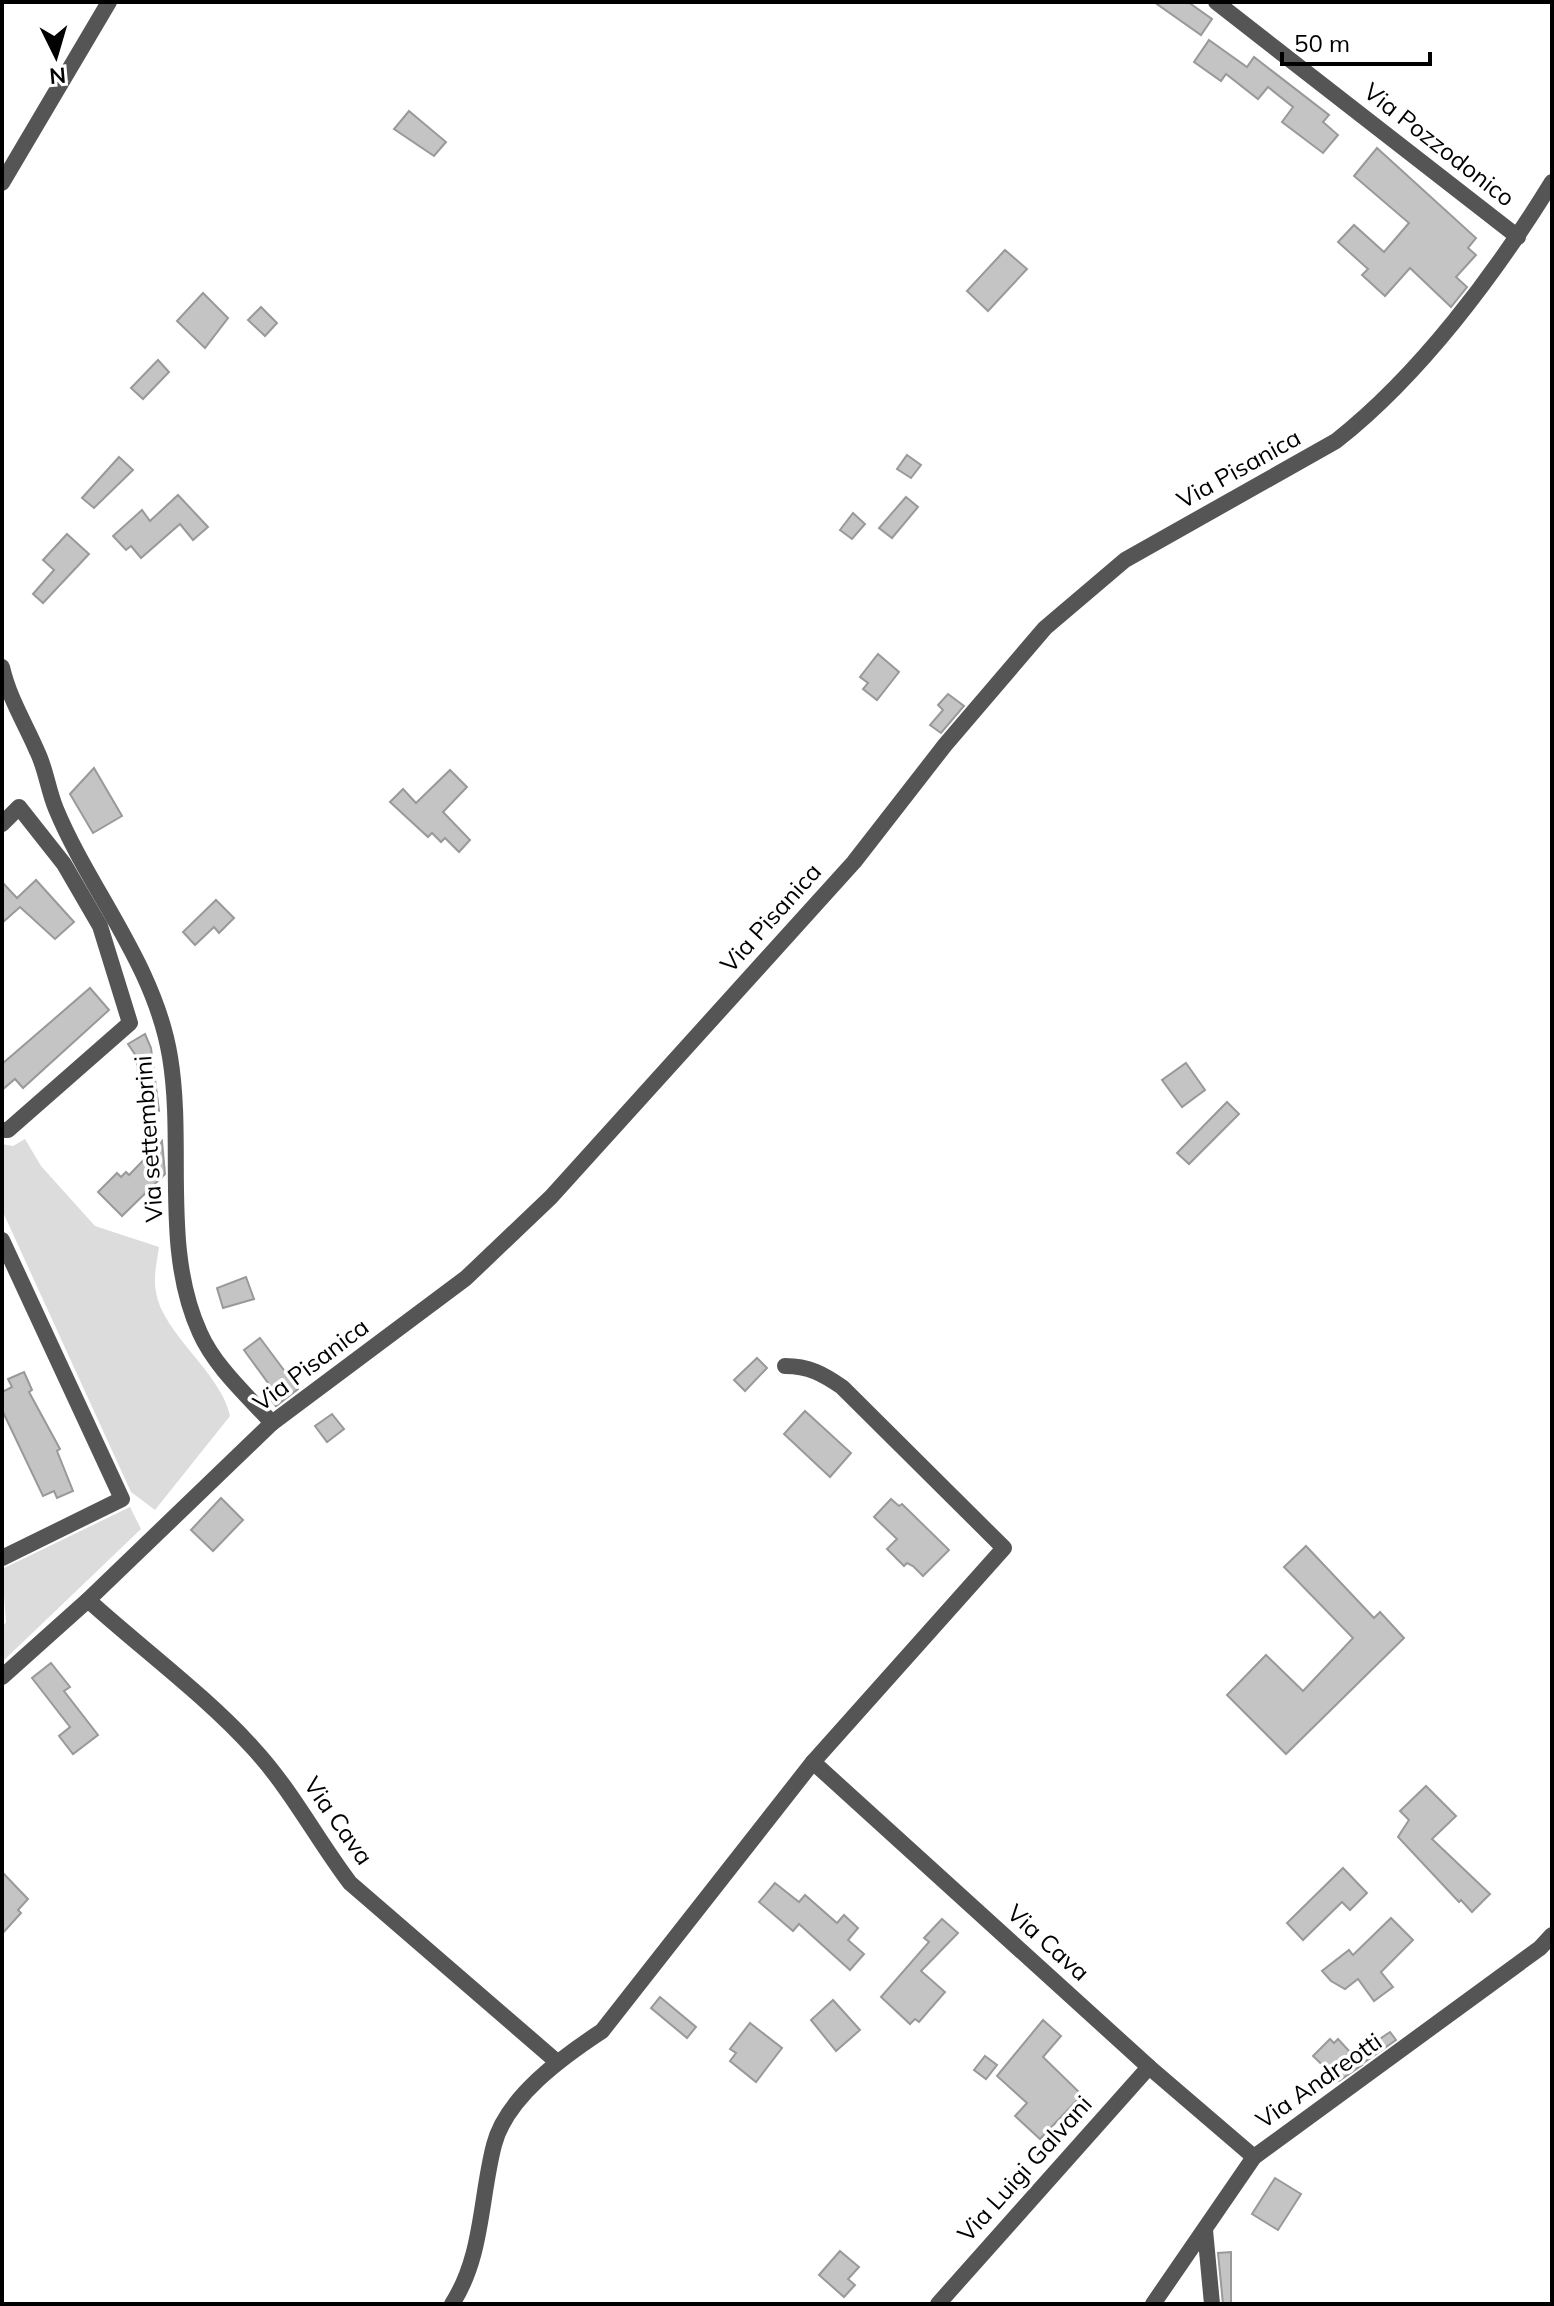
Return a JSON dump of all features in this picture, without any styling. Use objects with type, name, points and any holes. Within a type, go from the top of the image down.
[{"type":"street","points":[[2,183],[109,2]]},
{"type":"street","name":"Via Pozzodonico","points":[[1216,2],[1518,237]]},
{"type":"street","name":"Via Pisanica","points":[[2,1677],[88,1600],[272,1423],[466,1278],[551,1197],[854,862],[963,723],[1045,628],[1125,560],[1336,441],[1364,419],[1434,343],[1518,237],[1552,182]]},
{"type":"street","name":"Via settembrini","points":[[2,667],[8,691],[39,754],[56,809],[120,925],[149,990],[170,1055],[180,1257],[191,1308],[201,1335],[214,1356],[272,1423]]},
{"type":"street","points":[[2,824],[19,807],[64,864],[100,926],[130,1023],[8,1130],[2,1130]]},
{"type":"street","points":[[2,1240],[122,1499],[2,1558]]},
{"type":"street","points":[[452,2304],[467,2280],[474,2257],[494,2141],[515,2107],[556,2061],[602,2031],[813,1762],[1004,1548],[842,1387],[821,1373],[802,1366],[785,1366]]},
{"type":"street","name":"Via Cava","points":[[88,1600],[252,1746],[291,1793],[325,1850],[350,1883],[556,2061]]},
{"type":"street","name":"Via Cava","points":[[813,1762],[1149,2067],[1254,2157]]},
{"type":"street","name":"Via Andreotti","points":[[1153,2304],[1254,2157],[1402,2052],[1540,1948],[1552,1935]]},
{"type":"street","name":"Via Luigi Galvani","points":[[938,2304],[1149,2067]]},
{"type":"street","points":[[1205,2230],[1212,2304]]},
{"type":"shaded area","points":[[25,1139],[41,1166],[95,1226],[159,1247],[155,1281],[161,1307],[169,1323],[225,1400],[230,1416],[155,1510],[131,1492],[2,1210],[2,1144],[13,1146]]},
{"type":"shaded area","points":[[130,1507],[141,1529],[2,1662],[2,1628],[6,1622],[2,1569]]},
{"type":"building","points":[[1154,2],[1188,2],[1212,19],[1201,35]]},
{"type":"building","points":[[1209,40],[1247,67],[1254,57],[1329,115],[1323,122],[1338,135],[1323,153],[1282,122],[1293,107],[1268,87],[1258,99],[1226,74],[1221,81],[1194,62]]},
{"type":"building","points":[[409,111],[446,142],[434,156],[394,129]]},
{"type":"building","points":[[1377,148],[1476,238],[1468,248],[1476,255],[1456,277],[1467,287],[1451,307],[1410,268],[1385,296],[1362,275],[1368,269],[1338,242],[1354,225],[1384,252],[1409,223],[1354,176]]},
{"type":"building","points":[[1005,250],[1027,269],[988,311],[967,291]]},
{"type":"building","points":[[203,293],[228,318],[205,348],[177,321]]},
{"type":"building","points":[[261,307],[277,323],[265,336],[248,320]]},
{"type":"building","points":[[158,360],[169,372],[143,399],[131,388]]},
{"type":"building","points":[[907,455],[921,465],[911,478],[897,469]]},
{"type":"building","points":[[119,457],[133,470],[94,508],[82,498]]},
{"type":"building","points":[[178,495],[208,527],[193,540],[180,524],[141,558],[131,546],[126,550],[113,536],[142,510],[150,521]]},
{"type":"building","points":[[906,497],[918,507],[892,538],[879,528]]},
{"type":"building","points":[[853,513],[865,524],[852,539],[840,530]]},
{"type":"building","points":[[67,534],[89,554],[43,603],[33,594],[54,570],[43,560]]},
{"type":"building","points":[[878,654],[899,672],[877,700],[863,689],[868,683],[860,677]]},
{"type":"building","points":[[948,694],[964,706],[941,733],[930,725],[943,710],[938,705]]},
{"type":"building","points":[[94,768],[122,816],[93,833],[70,794]]},
{"type":"building","points":[[450,770],[467,787],[443,812],[470,840],[459,852],[445,838],[441,842],[432,833],[428,837],[390,802],[403,789],[416,803]]},
{"type":"building","points":[[36,880],[74,922],[55,939],[20,907],[2,923],[2,882],[17,898]]},
{"type":"building","points":[[216,900],[234,918],[219,933],[214,927],[195,945],[183,932]]},
{"type":"building","points":[[90,988],[109,1010],[23,1088],[15,1079],[2,1090],[2,1064]]},
{"type":"building","points":[[145,1034],[151,1048],[159,1111],[143,1113],[136,1056],[128,1044]]},
{"type":"building","points":[[1186,1063],[1205,1090],[1182,1107],[1162,1080]]},
{"type":"building","points":[[1227,1102],[1239,1114],[1189,1164],[1177,1153]]},
{"type":"building","points":[[162,1141],[165,1174],[122,1216],[98,1192],[117,1173],[121,1177],[126,1172],[129,1175]]},
{"type":"building","points":[[246,1277],[254,1299],[223,1308],[217,1288]]},
{"type":"building","points":[[260,1338],[298,1389],[276,1406],[265,1392],[271,1387],[244,1350]]},
{"type":"building","points":[[757,1358],[767,1368],[745,1391],[734,1380]]},
{"type":"building","points":[[24,1372],[32,1390],[29,1392],[60,1449],[57,1451],[73,1491],[57,1498],[54,1491],[43,1496],[2,1410],[2,1392],[12,1387],[8,1379]]},
{"type":"building","points":[[805,1411],[851,1453],[830,1477],[784,1434]]},
{"type":"building","points":[[332,1414],[344,1429],[327,1442],[315,1426]]},
{"type":"building","points":[[221,1498],[243,1520],[213,1551],[191,1530]]},
{"type":"building","points":[[891,1499],[899,1506],[902,1504],[949,1550],[923,1576],[913,1566],[907,1563],[904,1566],[887,1549],[897,1539],[874,1517]]},
{"type":"building","points":[[1306,1546],[1374,1618],[1380,1612],[1404,1638],[1286,1754],[1227,1695],[1266,1655],[1303,1691],[1353,1638],[1284,1567]]},
{"type":"building","points":[[51,1663],[70,1687],[64,1691],[98,1735],[73,1754],[59,1736],[70,1727],[32,1678]]},
{"type":"building","points":[[1426,1786],[1456,1816],[1432,1839],[1490,1894],[1472,1912],[1398,1837],[1409,1820],[1400,1811]]},
{"type":"building","points":[[1343,1868],[1367,1893],[1350,1910],[1342,1902],[1303,1940],[1287,1923]]},
{"type":"building","points":[[2,1872],[28,1899],[18,1910],[21,1913],[2,1934]]},
{"type":"building","points":[[775,1883],[799,1902],[805,1895],[837,1923],[844,1915],[858,1928],[848,1940],[864,1954],[850,1970],[799,1924],[793,1931],[759,1902]]},
{"type":"building","points":[[1391,1918],[1413,1940],[1381,1972],[1393,1987],[1374,2001],[1358,1979],[1345,1989],[1322,1971],[1349,1950],[1353,1955]]},
{"type":"building","points":[[942,1919],[958,1933],[921,1971],[945,1992],[919,2022],[915,2019],[910,2024],[881,1997],[929,1942],[924,1938]]},
{"type":"building","points":[[660,1997],[696,2027],[687,2038],[651,2008]]},
{"type":"building","points":[[833,2000],[860,2030],[836,2051],[811,2020]]},
{"type":"building","points":[[1043,2020],[1061,2036],[1043,2057],[1082,2095],[1040,2139],[1015,2116],[1027,2103],[997,2076]]},
{"type":"building","points":[[750,2023],[782,2048],[756,2082],[730,2061],[736,2053],[730,2049]]},
{"type":"building","points":[[1390,2032],[1396,2040],[1362,2064],[1355,2056]]},
{"type":"building","points":[[1330,2039],[1334,2043],[1338,2039],[1362,2065],[1339,2081],[1313,2056]]},
{"type":"building","points":[[985,2056],[997,2065],[986,2079],[974,2070]]},
{"type":"building","points":[[1275,2178],[1301,2194],[1278,2230],[1252,2214]]},
{"type":"building","points":[[840,2251],[859,2267],[848,2279],[855,2285],[844,2297],[819,2275]]},
{"type":"building","points":[[1231,2252],[1231,2304],[1223,2304],[1218,2253]]}]
